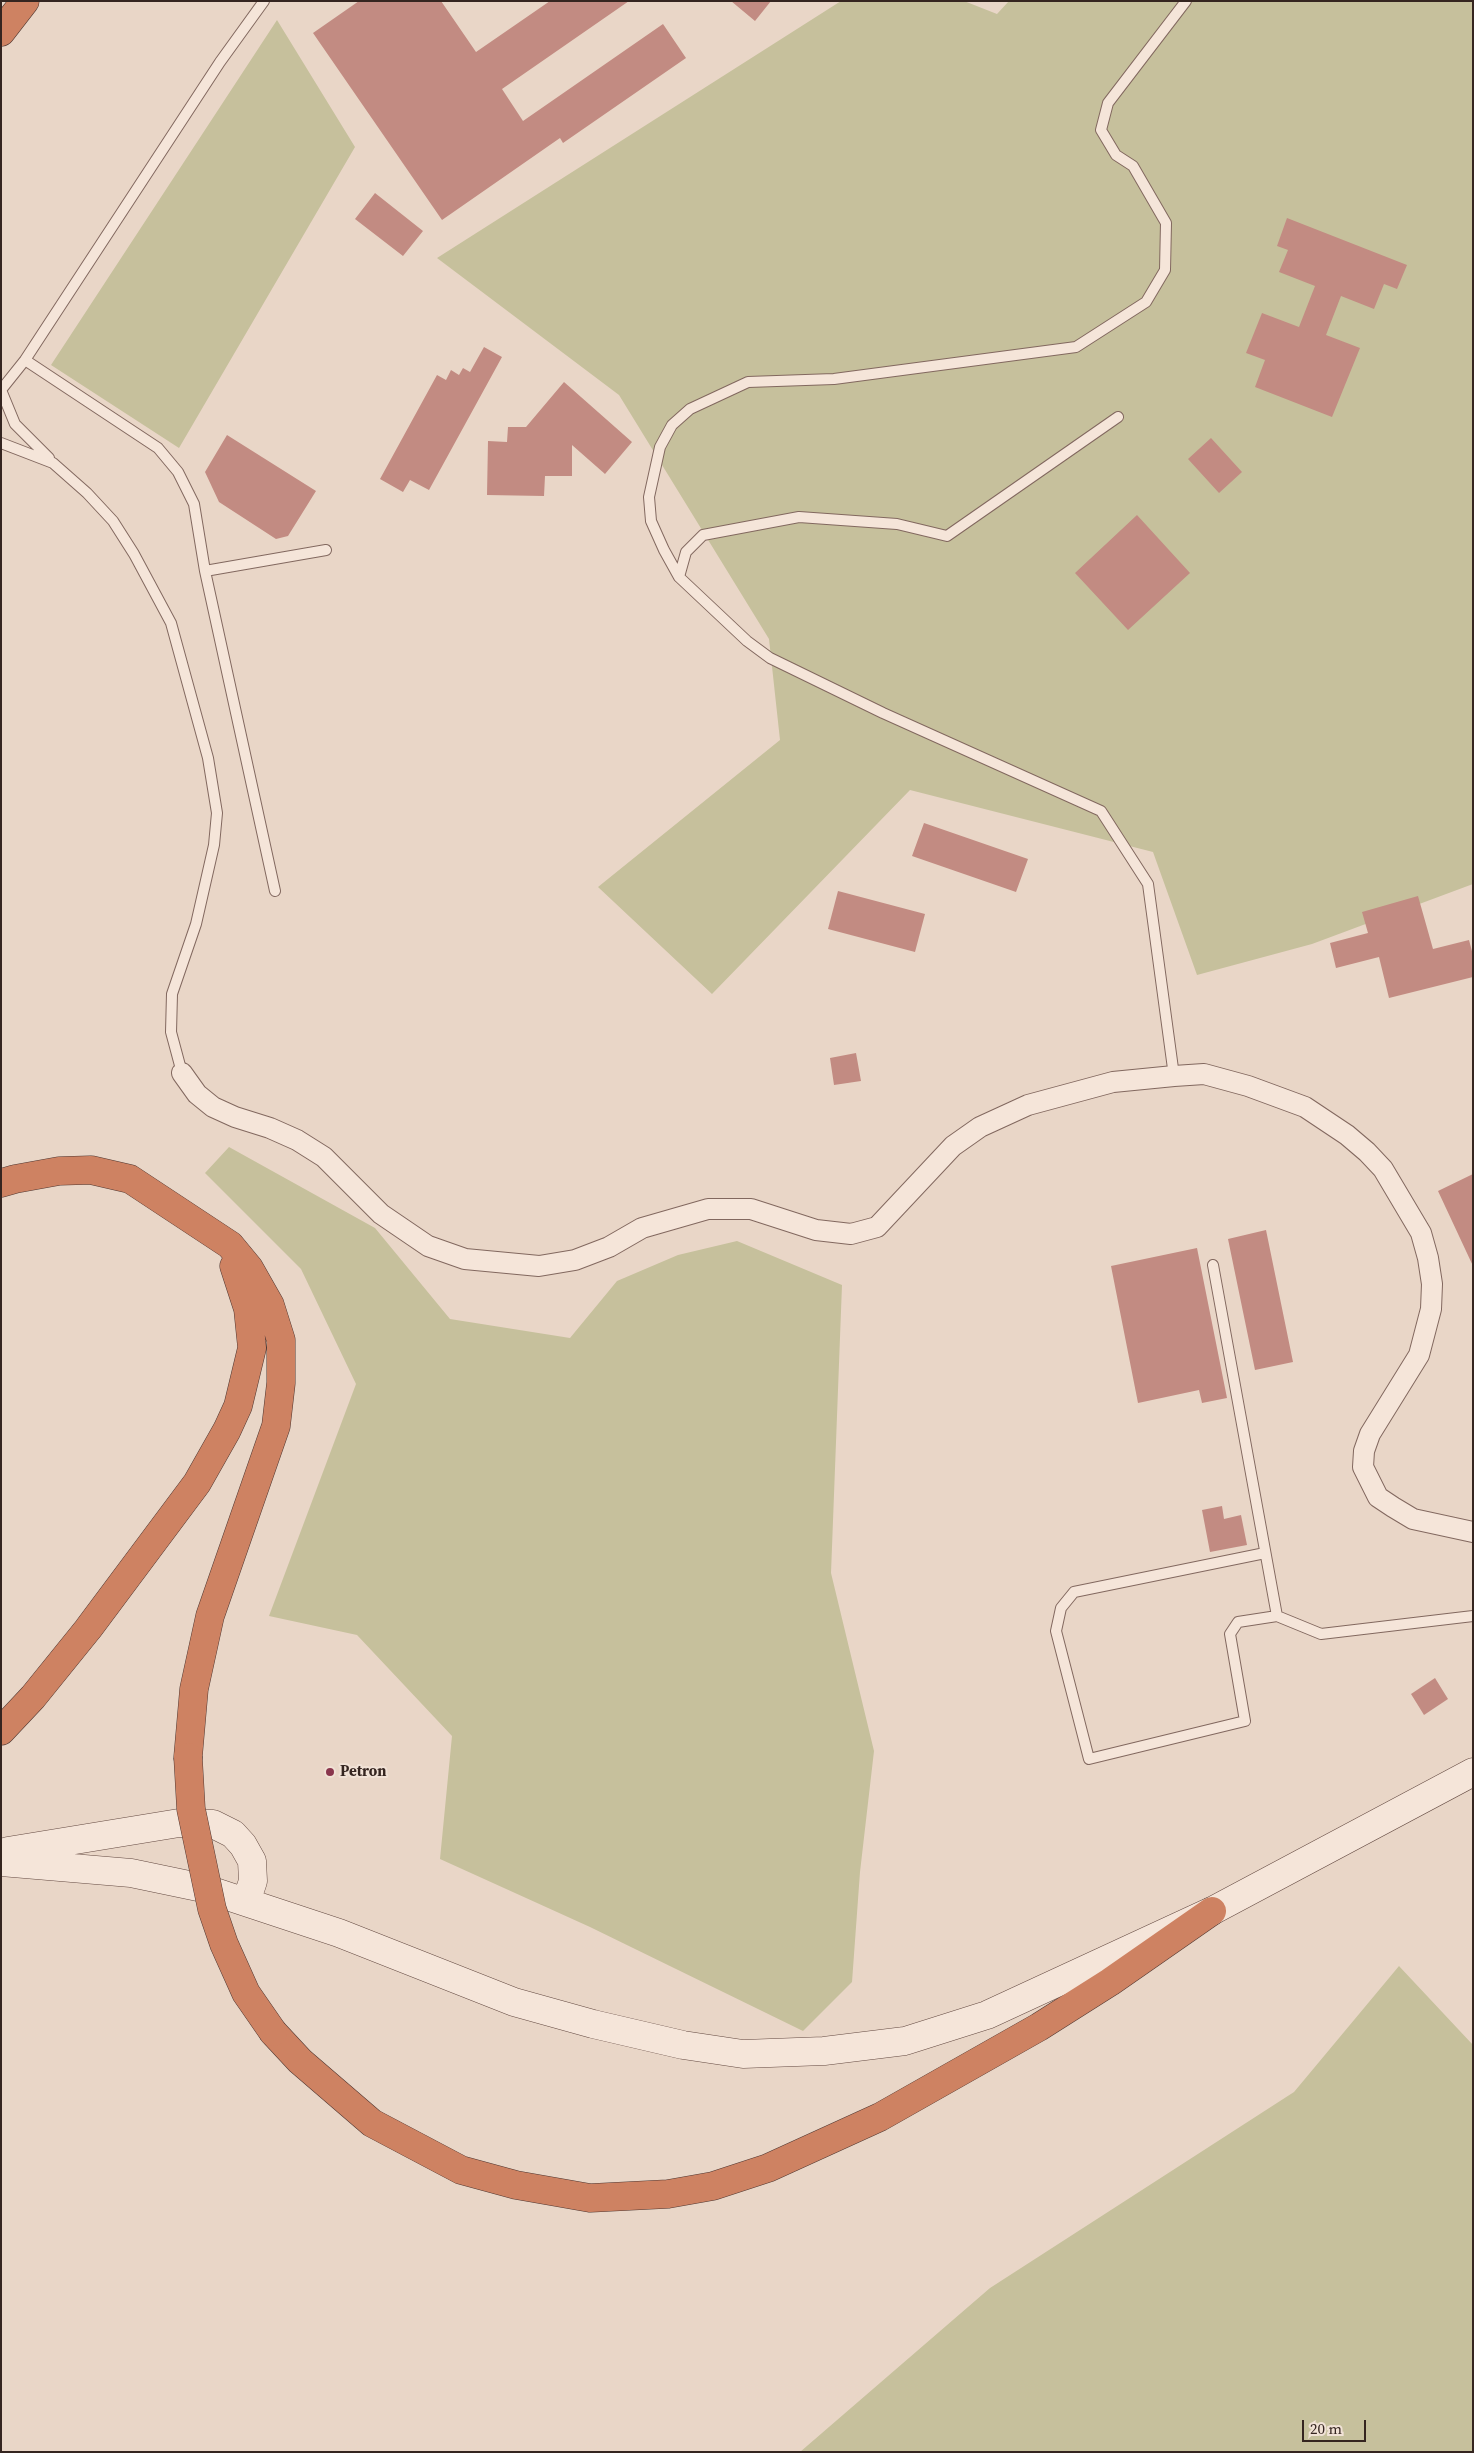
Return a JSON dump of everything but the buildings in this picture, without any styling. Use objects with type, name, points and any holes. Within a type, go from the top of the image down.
[{"type":"highway","points":[[1,32],[26,1]]},
{"type":"highway","points":[[1,1183],[15,1179],[91,1170],[130,1179],[230,1245],[249,1268],[270,1306],[281,1340],[281,1383],[276,1426],[210,1616],[194,1689],[188,1757],[192,1809],[212,1909],[224,1944],[246,1994],[273,2032],[300,2061],[372,2123],[461,2170],[516,2186],[590,2198],[668,2194],[713,2186],[768,2168],[880,2117],[1039,2027],[1110,1982],[1212,1911]]},
{"type":"highway","points":[[1,1731],[33,1697],[94,1621],[197,1483],[227,1430],[238,1406],[252,1348],[248,1309],[236,1273],[230,1245]]},
{"type":"main road","points":[[1,1862],[131,1873],[203,1888],[339,1933],[514,2002],[593,2024],[683,2044],[743,2054],[824,2051],[905,2041],[987,2015],[1212,1911],[1473,1772]]},
{"type":"main road","points":[[1,1852],[179,1823],[212,1824],[232,1834],[243,1845],[252,1861],[253,1881],[246,1902]]},
{"type":"street","points":[[182,1073],[196,1094],[213,1107],[288,1136],[324,1157],[381,1214],[428,1246],[465,1259],[539,1266],[575,1260],[609,1247],[642,1228],[708,1209],[751,1209],[816,1230],[851,1234],[877,1227],[952,1146],[980,1127],[1028,1105],[1113,1082],[1174,1076],[1204,1074],[1248,1086],[1305,1107],[1347,1135],[1383,1169],[1421,1233],[1428,1258],[1432,1284],[1431,1309],[1419,1355],[1370,1434],[1364,1451],[1363,1467],[1378,1497],[1393,1508],[1413,1519],[1473,1532]]},
{"type":"lane","points":[[182,1073],[171,1032],[172,994],[196,924],[214,845],[217,813],[208,758],[171,623],[134,554],[113,521],[87,493],[53,463],[15,424],[1,390],[25,360],[214,71],[264,1]]},
{"type":"lane","points":[[1174,1076],[1148,884],[1101,811],[882,713],[770,658],[746,641],[680,577],[664,550],[651,521],[648,497],[660,447],[672,426],[690,409],[748,382],[834,379],[1076,347],[1146,302],[1164,270],[1166,222],[1133,166],[1116,155],[1101,130],[1108,103],[1186,1]]},
{"type":"lane","points":[[25,360],[158,448],[178,472],[194,504],[205,571],[275,891]]},
{"type":"lane","points":[[680,577],[686,552],[703,535],[799,517],[897,524],[947,536],[1118,417]]},
{"type":"lane","points":[[1,443],[53,463]]},
{"type":"lane","points":[[205,571],[326,550]]},
{"type":"lane","points":[[1213,1265],[1277,1616]]},
{"type":"lane","points":[[1265,1553],[1074,1592],[1061,1608],[1056,1631],[1088,1759],[1245,1721],[1230,1634],[1238,1622],[1277,1616],[1321,1634],[1473,1616]]},
{"type":"shaded area","points":[[841,1],[964,1],[997,14],[1009,1],[1473,1],[1473,884],[1312,944],[1197,975],[1153,852],[910,790],[712,994],[598,887],[780,740],[769,639],[619,395],[437,258]]},
{"type":"shaded area","points":[[277,20],[355,147],[179,448],[51,365]]},
{"type":"shaded area","points":[[229,1147],[375,1228],[450,1319],[570,1338],[617,1281],[678,1255],[737,1241],[842,1285],[831,1573],[874,1751],[860,1872],[852,1982],[803,2031],[590,1927],[440,1859],[452,1736],[357,1635],[269,1616],[356,1384],[301,1269],[205,1173]]},
{"type":"shaded area","points":[[1399,1966],[1473,2045],[1473,2452],[800,2452],[990,2288],[1294,2092]]},
{"type":"place","name":"Petron","points":[[330,1772]]}]
